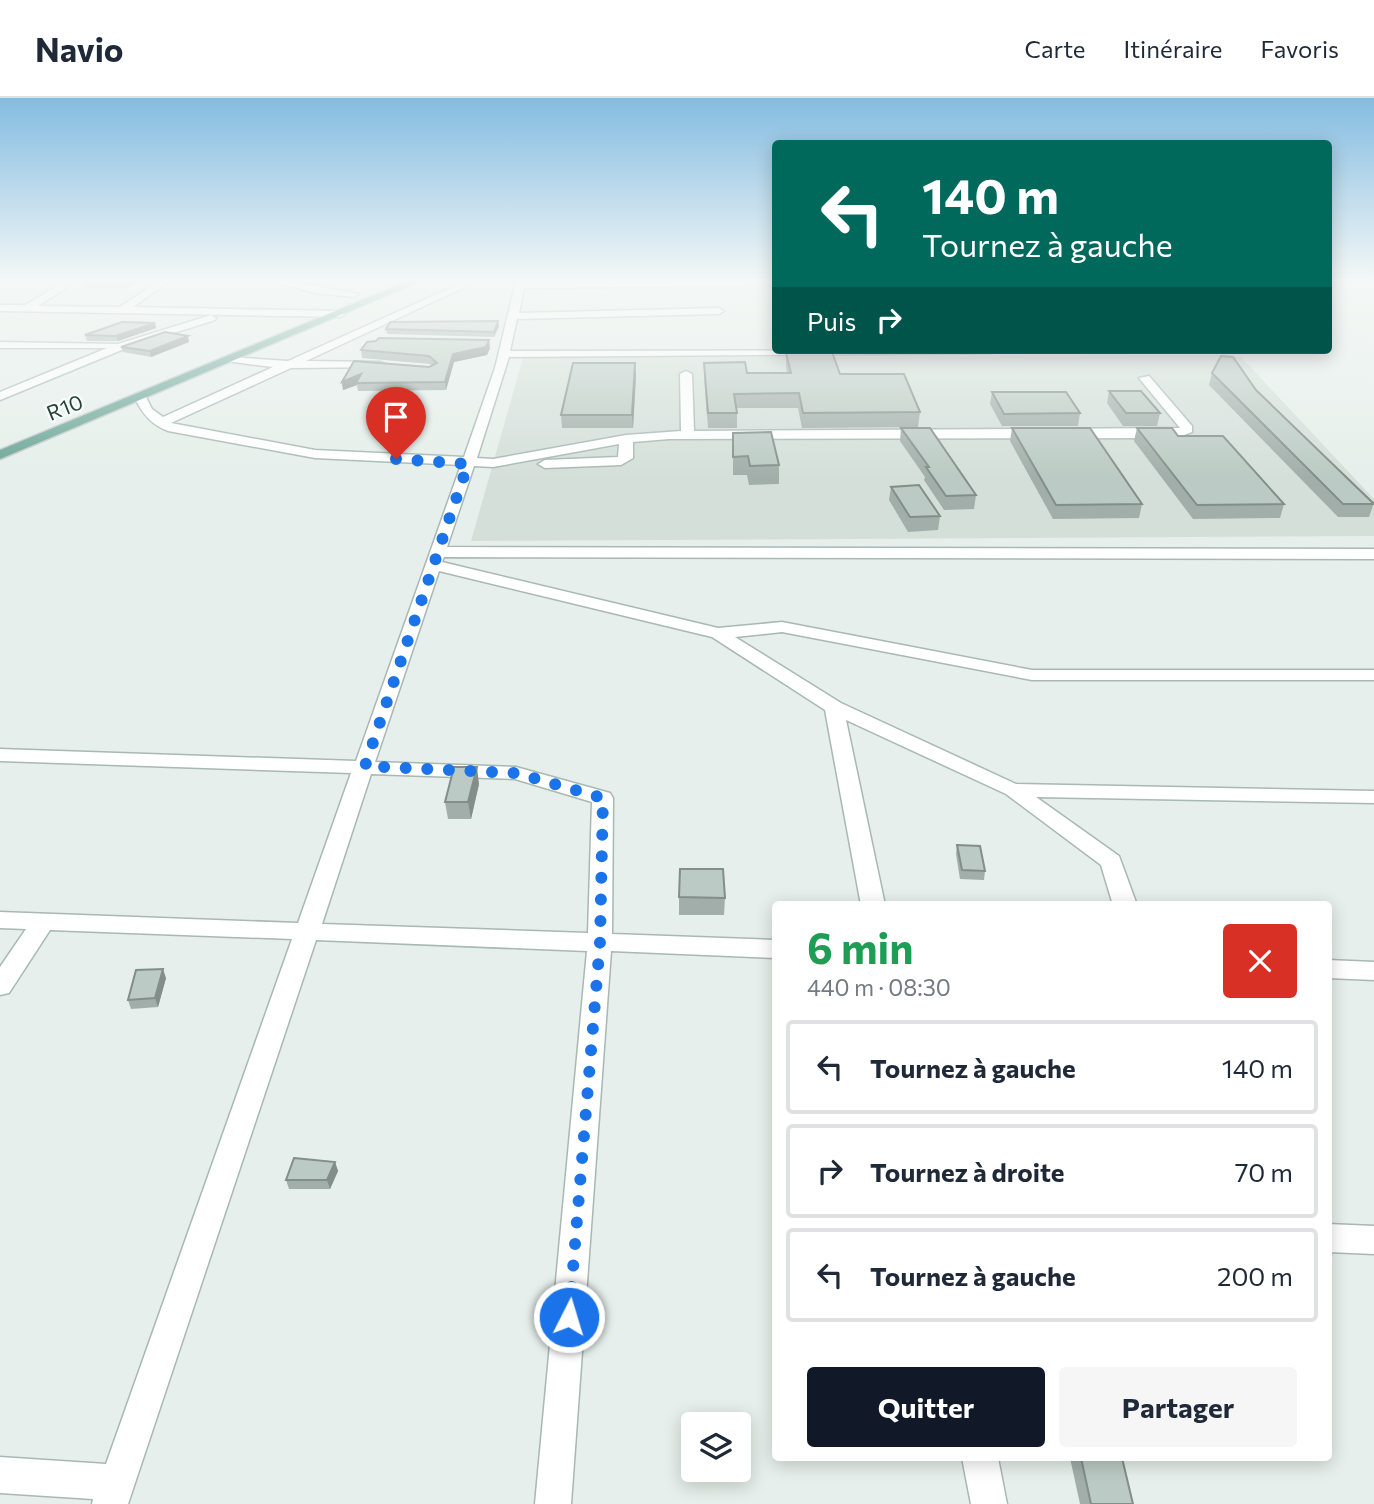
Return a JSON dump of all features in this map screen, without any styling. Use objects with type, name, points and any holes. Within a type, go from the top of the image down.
[{"type":"main road","name":"R10","points":[[0,455],[262,347]]},
{"type":"street","points":[[0,396],[121,347]]},
{"type":"street","points":[[160,423],[331,347]]},
{"type":"street","points":[[0,1475],[113,1494],[436,559],[468,464],[502,347],[772,349]]},
{"type":"street","points":[[233,359],[294,364],[376,364],[398,368]]},
{"type":"street","points":[[686,374],[688,435]]},
{"type":"street","points":[[141,398],[147,411],[160,423],[187,432],[315,454],[468,464],[509,461],[626,439],[688,435],[1176,434],[1188,429],[1145,378]]},
{"type":"street","points":[[509,461],[538,464],[621,461],[626,458],[626,439]]},
{"type":"street","points":[[436,559],[1374,554]]},
{"type":"street","points":[[436,559],[718,633],[834,707],[1013,789],[1111,861],[1124,901]]},
{"type":"street","points":[[718,633],[782,627],[1032,675],[1374,675]]},
{"type":"street","points":[[834,707],[872,901]]},
{"type":"street","points":[[0,755],[516,773],[603,798],[600,942],[553,1504]]},
{"type":"street","points":[[1013,789],[1374,797]]},
{"type":"street","points":[[0,920],[772,949]]},
{"type":"street","points":[[0,986],[43,922]]},
{"type":"street","points":[[1332,969],[1374,971]]},
{"type":"street","points":[[1332,1238],[1374,1240]]},
{"type":"street","points":[[981,1461],[989,1504]]},
{"type":"shaded area","points":[[1241,357],[1374,499],[1374,536],[471,541],[523,358]]},
{"type":"building","points":[[122,347],[161,347],[150,351]]},
{"type":"building","points":[[364,347],[486,347],[453,354],[445,382],[356,383],[361,374],[342,382],[354,361],[429,367],[437,363],[429,356],[361,350]]},
{"type":"building","points":[[786,354],[833,354],[840,374],[904,374],[920,412],[803,413],[799,393],[734,394],[737,413],[708,413],[704,363],[745,362],[747,373],[791,373]]},
{"type":"building","points":[[1221,356],[1233,357],[1256,390],[1374,504],[1343,504],[1212,373]]},
{"type":"building","points":[[573,363],[635,363],[632,415],[561,415]]},
{"type":"building","points":[[1109,391],[1141,391],[1160,413],[1126,413]]},
{"type":"building","points":[[992,392],[1066,392],[1080,413],[1004,414]]},
{"type":"building","points":[[901,428],[930,428],[976,495],[946,496]]},
{"type":"building","points":[[1012,428],[1090,428],[1142,504],[1056,505]]},
{"type":"building","points":[[1137,428],[1172,428],[1178,436],[1223,436],[1284,504],[1197,505]]},
{"type":"building","points":[[771,432],[779,465],[750,466],[748,456],[733,457],[733,433]]},
{"type":"building","points":[[919,485],[940,516],[910,517],[891,487]]},
{"type":"building","points":[[454,767],[477,767],[468,802],[445,802]]},
{"type":"building","points":[[957,845],[980,846],[985,871],[962,870]]},
{"type":"building","points":[[680,869],[723,869],[725,898],[679,897]]},
{"type":"building","points":[[163,969],[155,998],[128,1000],[136,970]]},
{"type":"building","points":[[294,1158],[335,1162],[327,1180],[286,1180]]},
{"type":"building","points":[[1082,1461],[1123,1461],[1133,1504],[1091,1504]]},
{"type":"route","points":[[396,459],[468,464],[365,766],[516,773],[603,798],[600,942],[569,1317]]}]
